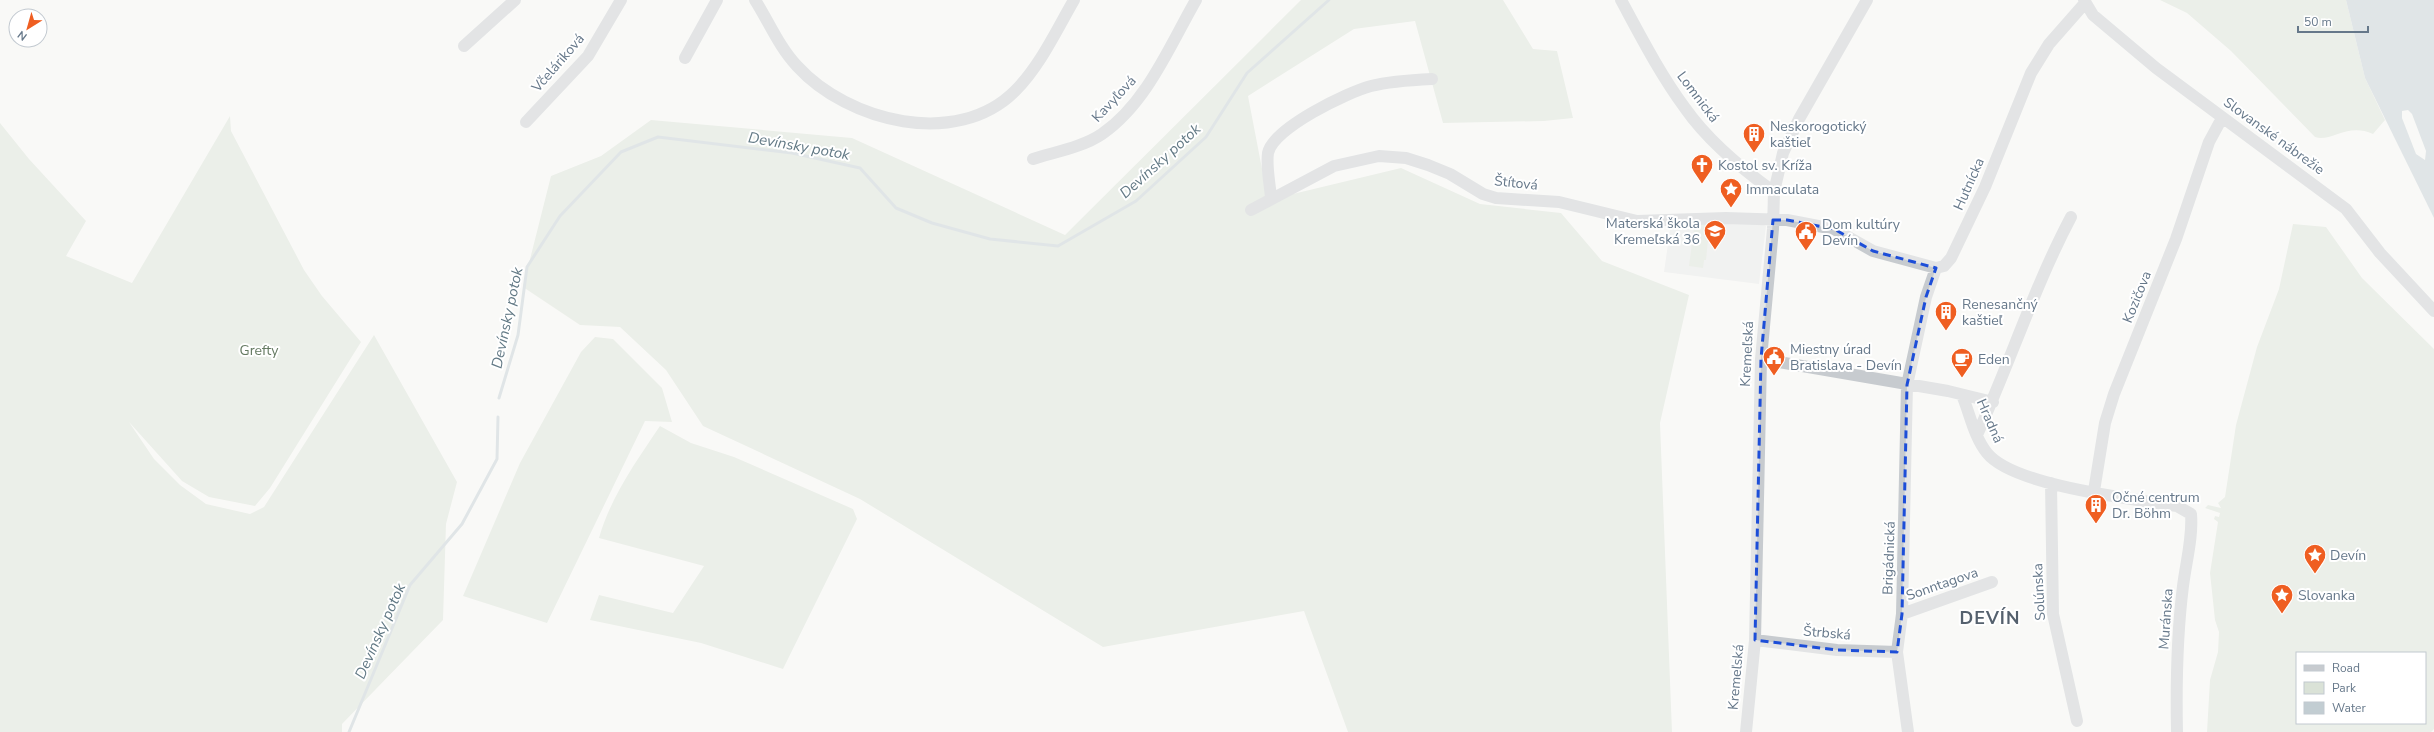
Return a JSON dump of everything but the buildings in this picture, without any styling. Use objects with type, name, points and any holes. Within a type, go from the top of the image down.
[{"type":"street","points":[[464,46],[515,0]]},
{"type":"street","name":"Včeláriková","points":[[526,122],[588,56],[621,0]]},
{"type":"street","points":[[685,58],[717,0]]},
{"type":"street","points":[[755,0],[779,43],[797,66],[815,83],[843,100],[877,115],[925,125],[972,119],[995,107],[1014,92],[1030,74],[1074,0]]},
{"type":"street","name":"Kavyľová","points":[[1033,158],[1102,134],[1124,114],[1145,89],[1196,0]]},
{"type":"street","name":"Lomnická","points":[[1621,0],[1662,75],[1686,110],[1709,136],[1753,178],[1774,192]]},
{"type":"street","name":"Kremeľská","points":[[1746,732],[1755,640],[1761,359],[1774,192],[1783,153],[1799,118],[1867,0]]},
{"type":"street","name":"Hutnícka","points":[[1936,268],[1944,266],[1951,258],[1985,187],[2022,92],[2049,44],[2085,1]]},
{"type":"street","name":"Slovanské nábrežie","points":[[2085,1],[2093,15],[2114,33],[2222,118],[2262,144],[2346,209],[2380,253],[2434,311]]},
{"type":"street","points":[[1271,198],[1268,152],[1272,144],[1296,121],[1370,86],[1401,81],[1432,79]]},
{"type":"street","name":"Kozičova","points":[[2094,491],[2105,423],[2114,394],[2176,239],[2209,142],[2222,118]]},
{"type":"street","name":"Štítová","points":[[1251,210],[1271,198],[1334,166],[1380,156],[1406,158],[1450,174],[1483,194],[1496,198],[1559,202],[1637,221],[1704,217],[1787,220],[1834,229],[1873,251],[1936,268]]},
{"type":"street","points":[[1977,435],[1993,402],[2053,251],[2071,217]]},
{"type":"street","points":[[1907,385],[1926,297],[1936,268]]},
{"type":"street","name":"Hradná","points":[[1761,359],[1962,395],[1982,446],[1994,461],[2009,469],[2051,483],[2177,506],[2187,510]]},
{"type":"street","name":"Brigádnická","points":[[1907,385],[1902,614],[1897,652],[1908,732]]},
{"type":"street","points":[[1962,395],[1993,402]]},
{"type":"street","name":"Solúnska","points":[[2051,483],[2053,614],[2078,727]]},
{"type":"street","name":"Muránska","points":[[2177,732],[2179,640],[2183,587],[2192,524],[2191,514],[2187,510]]},
{"type":"street","name":"Sonntagova","points":[[1902,614],[1992,582]]},
{"type":"street","name":"Štrbská","points":[[1755,640],[1837,650],[1897,652]]},
{"type":"highlighted area","points":[[1773,220],[1787,220],[1834,229],[1873,251],[1936,268],[1926,297],[1907,385],[1902,614],[1897,652],[1837,650],[1755,640],[1761,359]]},
{"type":"shaded area","name":"Materská škola Kremeľská 36","points":[[1671,223],[1760,223],[1766,226],[1759,284],[1664,272]]},
{"type":"green space","points":[[1301,0],[1503,0],[1533,49],[1557,51],[1573,118],[1544,121],[1443,123],[1415,21],[1354,29],[1248,96],[1268,200],[1401,168],[1480,204],[1561,213],[1602,261],[1689,295],[1660,423],[1672,732],[1348,732],[1304,611],[1103,647],[860,499],[703,426],[666,370],[620,327],[580,325],[523,287],[551,176],[601,156],[651,120],[852,138],[1065,235]]},
{"type":"green space","points":[[2160,0],[2346,0],[2365,78],[2385,120],[2373,134],[2355,130],[2327,137],[2315,137],[2231,51],[2187,13]]},
{"type":"green space","name":"Grefty","points":[[230,116],[231,131],[304,270],[322,296],[361,342],[270,488],[255,506],[209,497],[182,481],[129,422],[154,459],[180,485],[206,504],[250,514],[264,507],[374,335],[457,482],[446,524],[443,620],[342,724],[342,732],[0,732],[0,123],[29,159],[86,221],[66,256],[132,283]]},
{"type":"green space","points":[[1710,220],[1706,260],[1704,260],[1703,268],[1689,266],[1695,221]]},
{"type":"green space","points":[[2293,224],[2326,227],[2362,278],[2434,349],[2434,729],[2431,732],[2207,732],[2210,680],[2218,652],[2219,632],[2215,620],[2210,573],[2218,522],[2214,519],[2215,516],[2219,517],[2220,513],[2205,508],[2208,505],[2221,508],[2218,503],[2225,497],[2236,425],[2257,347],[2279,289]]},
{"type":"green space","points":[[595,337],[613,339],[662,388],[672,422],[645,421],[547,623],[463,596],[520,463],[581,352]]},
{"type":"green space","points":[[660,426],[691,443],[734,457],[853,509],[857,519],[783,669],[701,643],[590,620],[599,595],[673,613],[704,566],[599,538],[617,494],[633,466]]},
{"type":"water","points":[[2346,0],[2434,0],[2434,218],[2365,78]]},
{"type":"pier","points":[[2408,110],[2412,114],[2426,151],[2425,160],[2416,154],[2402,118],[2402,111]]},
{"type":"waterway","name":"Devínsky potok","points":[[499,398],[518,335],[527,267],[560,216],[621,152],[658,137],[792,153],[860,168],[896,208],[932,223],[990,239],[1058,246],[1136,201],[1206,137],[1247,73],[1329,0]]},
{"type":"waterway","name":"Devínsky potok","points":[[349,732],[410,585],[462,524],[497,459],[498,417]]},
{"type":"place","name":"Neskorogotický kaštieľ","points":[[1754,154]]},
{"type":"place","name":"Kostol sv. Kríža","points":[[1702,184]]},
{"type":"place","name":"Immaculata","points":[[1731,208]]},
{"type":"place","name":"Materská škola Kremeľská 36","points":[[1715,250]]},
{"type":"place","name":"Dom kultúry Devín","points":[[1806,252]]},
{"type":"place","name":"Renesančný kaštieľ","points":[[1946,332]]},
{"type":"place","name":"Miestny úrad Bratislava - Devín","points":[[1774,376]]},
{"type":"place","name":"Eden","points":[[1962,378]]},
{"type":"place","name":"Očné centrum Dr. Böhm","points":[[2096,524]]},
{"type":"place","name":"Devín","points":[[2315,574]]},
{"type":"place","name":"Slovanka","points":[[2282,614]]},
{"type":"district","name":"DEVÍN","points":[[1990,618]]}]
